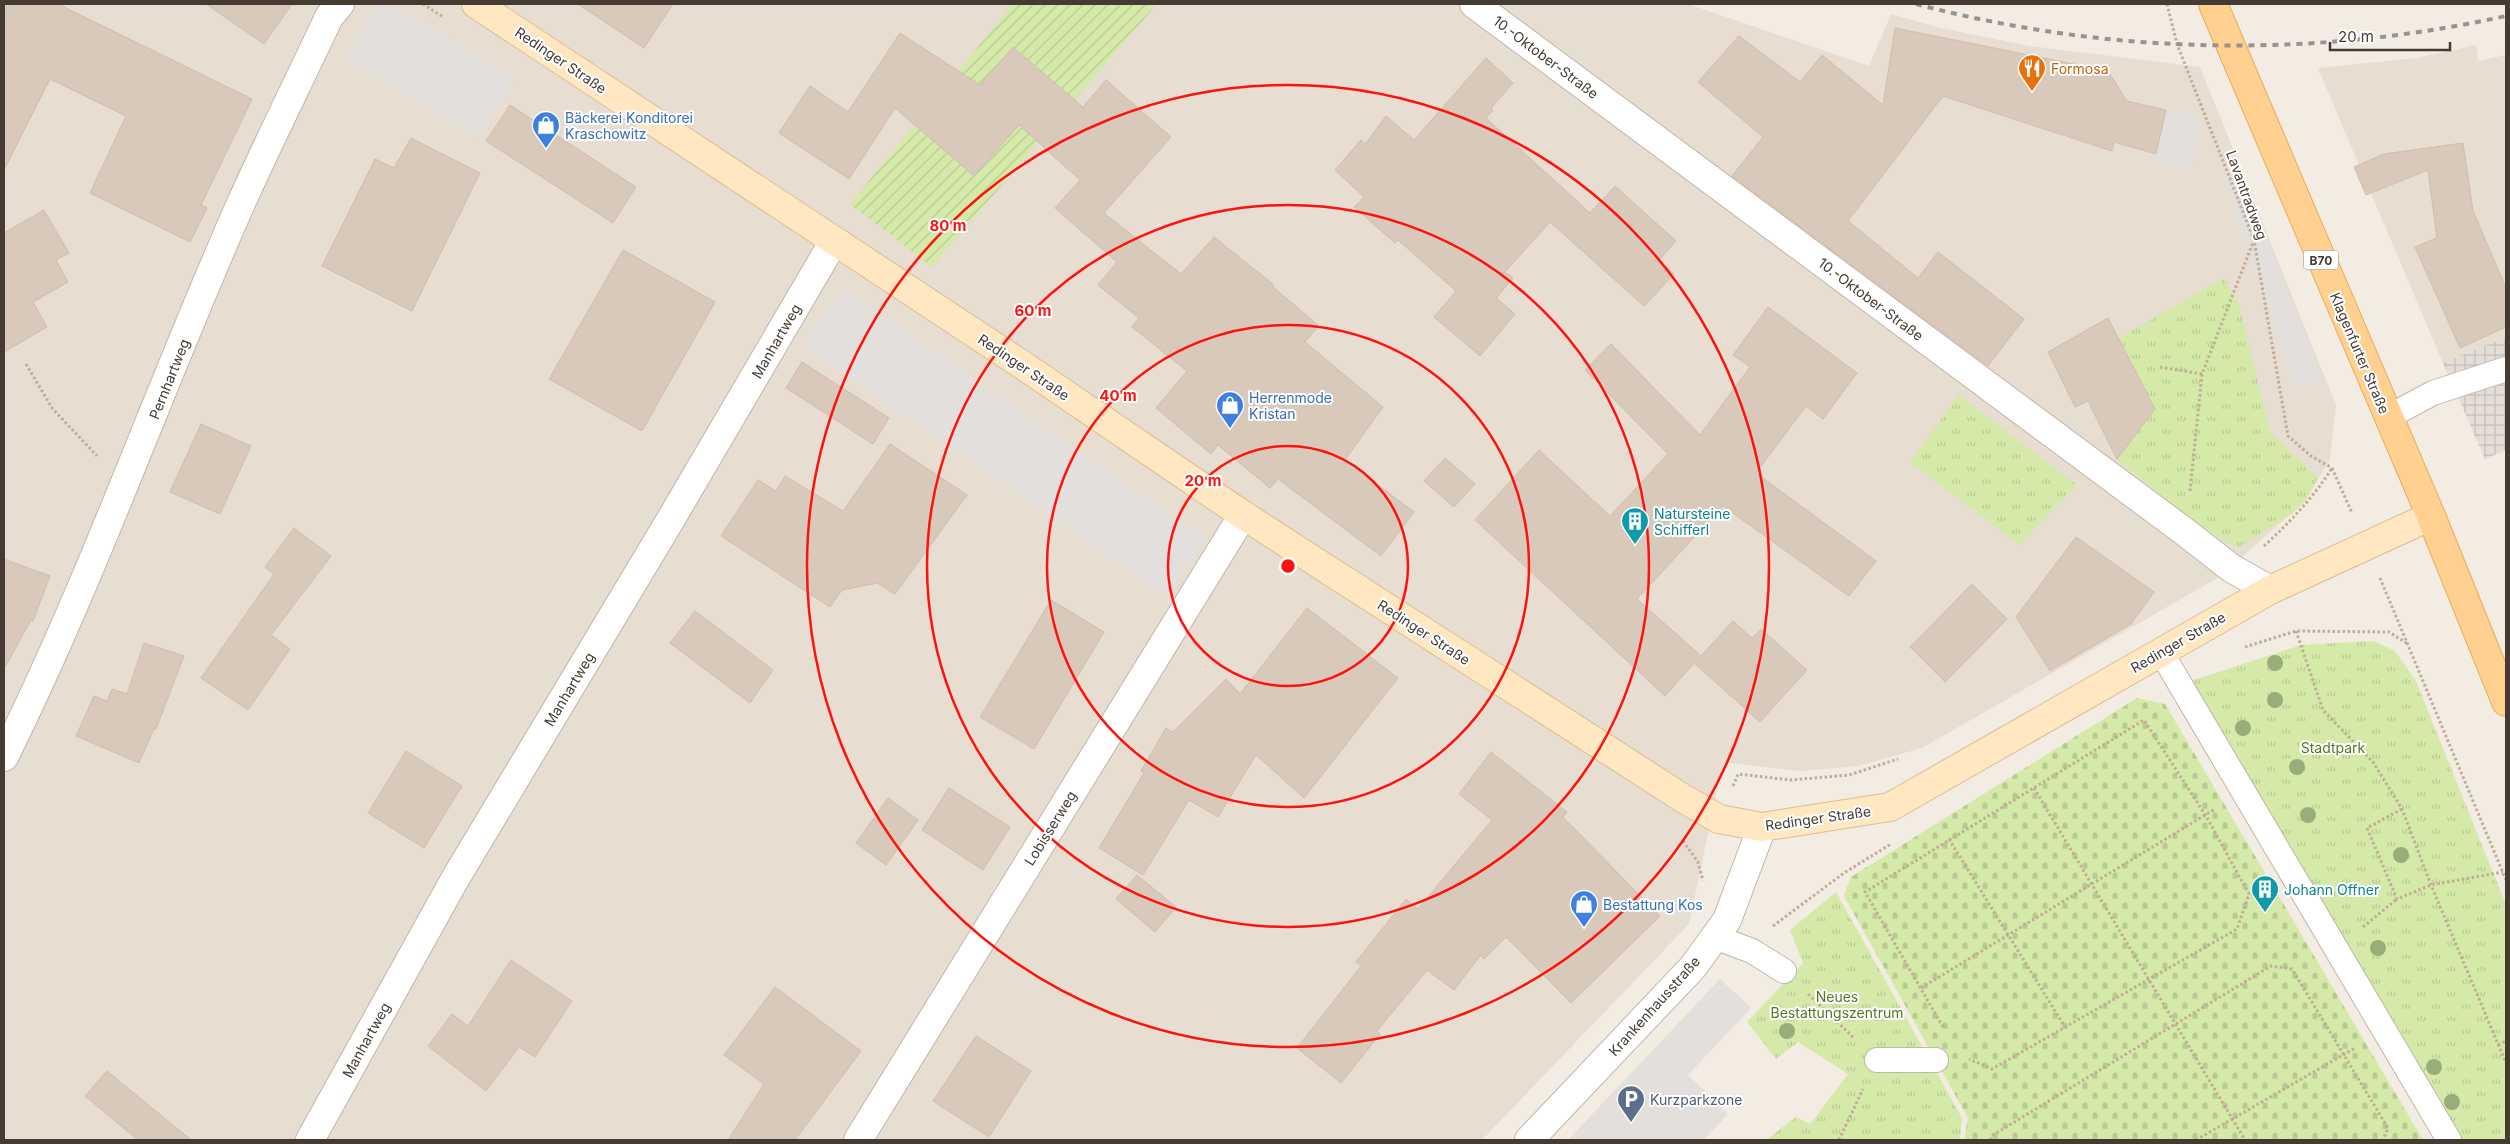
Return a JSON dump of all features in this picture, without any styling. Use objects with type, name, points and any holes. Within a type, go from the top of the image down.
[{"type":"main road","name":"Redinger Straße","points":[[476,4],[1015,360],[1243,516],[1684,799],[1719,819],[1762,827],[1890,807],[2270,590],[2431,516]]},
{"type":"main road","name":"Klagenfurter Straße","points":[[2213,4],[2431,516],[2506,702]]},
{"type":"street","name":"Pernhartweg","points":[[4,757],[32,701],[125,486],[242,201],[329,18],[340,4]]},
{"type":"street","name":"10.-Oktober-Straße","points":[[1474,4],[2231,568],[2270,590]]},
{"type":"street","name":"Manhartweg","points":[[310,1140],[455,879],[668,524],[834,242]]},
{"type":"street","name":"Lobisserweg","points":[[858,1140],[1243,516]]},
{"type":"street","name":"Krankenhausstraße","points":[[1530,1140],[1693,967],[1727,920],[1762,827]]},
{"type":"lane","points":[[2388,417],[2506,353]]},
{"type":"lane","points":[[2433,393],[2506,369]]},
{"type":"lane","points":[[2161,652],[2449,1140]]},
{"type":"lane","points":[[1715,937],[1752,950],[1784,971]]},
{"type":"lane","points":[[1877,1060],[1936,1060]]},
{"type":"path","points":[[423,4],[447,20]]},
{"type":"path","name":"Lavantradweg","points":[[2167,4],[2177,44],[2254,240],[2288,436],[2311,456],[2332,468]]},
{"type":"path","points":[[2185,532],[2202,374],[2254,240]]},
{"type":"path","points":[[26,364],[52,408],[125,486]]},
{"type":"path","points":[[2160,367],[2202,374]]},
{"type":"path","points":[[2332,468],[2367,546],[2506,880]]},
{"type":"path","points":[[2231,568],[2259,550],[2297,515],[2320,487],[2332,468]]},
{"type":"path","points":[[2296,631],[2323,710],[2373,762],[2402,809],[2431,885],[2506,1063]]},
{"type":"path","points":[[1944,1029],[1865,892],[2144,720],[2206,816],[2249,894],[2237,929],[1992,1070],[1966,1058]]},
{"type":"path","points":[[1698,862],[1738,774],[1791,780],[1849,775],[1905,757]]},
{"type":"path","points":[[2034,788],[2245,1140]]},
{"type":"path","points":[[1921,988],[2218,807]]},
{"type":"path","points":[[2397,899],[2367,828],[2402,809]]},
{"type":"path","points":[[1677,837],[1685,842],[1698,862],[1703,883]]},
{"type":"path","points":[[1950,839],[2065,1027]]},
{"type":"path","points":[[2336,950],[2397,899],[2431,885],[2503,872]]},
{"type":"path","points":[[1990,1140],[1992,1135],[2271,966],[2292,969],[2388,1128],[2382,1140]]},
{"type":"path","points":[[1784,971],[1877,1060],[1839,1140]]},
{"type":"path","points":[[2498,1045],[2506,1041]]},
{"type":"path","points":[[2196,1140],[2358,1046]]},
{"type":"shaded area","points":[[4,4],[1688,4],[1869,66],[1891,14],[1941,28],[2029,46],[2200,67],[2336,405],[2330,459],[2306,500],[2221,576],[1922,748],[1858,766],[1800,771],[1723,762],[1689,924],[1482,1140],[4,1140]]},
{"type":"shaded area","points":[[378,4],[391,4],[515,78],[479,138],[345,58]]},
{"type":"shaded area","points":[[2476,45],[2478,61],[2506,55],[2506,337],[2443,363],[2318,68],[2417,58]]},
{"type":"shaded area","points":[[2166,110],[2202,118],[2190,171],[2154,162]]},
{"type":"shaded area","points":[[2241,174],[2322,378],[2295,389],[2223,177]]},
{"type":"shaded area","points":[[842,288],[1206,539],[1167,596],[802,345]]},
{"type":"shaded area","points":[[2506,337],[2506,450],[2485,459],[2443,363]]},
{"type":"shaded area","points":[[1720,979],[1751,1008],[1688,1075],[1728,1114],[1704,1140],[1568,1140]]},
{"type":"green space","points":[[1013,4],[1157,4],[932,267],[850,204]]},
{"type":"green space","points":[[2224,278],[2239,305],[2270,432],[2318,478],[2304,502],[2292,514],[2238,548],[2202,528],[2117,459],[2155,409],[2119,338]]},
{"type":"green space","points":[[1958,395],[2077,485],[2019,545],[1910,462]]},
{"type":"green space","name":"Stadtpark","points":[[2373,641],[2395,651],[2416,681],[2506,905],[2506,1140],[2449,1140],[2183,692],[2194,680],[2301,645]]},
{"type":"green space","points":[[2137,698],[2165,704],[2423,1140],[1964,1140],[1968,1118],[1844,896],[1851,877]]},
{"type":"green space","name":"Neues Bestattungszentrum","points":[[1836,892],[1962,1118],[1960,1140],[1766,1140],[1796,1117],[1810,1124],[1848,1074],[1798,1042],[1776,1059],[1747,1022],[1803,963],[1790,930]]},
{"type":"building","points":[[4,4],[58,4],[252,99],[201,205],[207,208],[190,242],[90,193],[126,116],[50,79],[4,170]]},
{"type":"building","points":[[206,4],[292,4],[264,44]]},
{"type":"building","points":[[578,4],[673,4],[644,48]]},
{"type":"building","points":[[1895,28],[2108,71],[2127,101],[2166,110],[2156,154],[2114,142],[2112,151],[1943,96],[1848,221],[1918,278],[1938,252],[2024,319],[1988,366],[1732,176],[1763,137],[1698,82],[1739,36],[1800,82],[1822,55],[1883,105]]},
{"type":"building","points":[[900,33],[980,85],[1013,47],[1083,107],[1106,80],[1171,137],[1104,213],[1181,274],[1214,237],[1273,284],[1272,286],[1319,326],[1305,342],[1383,407],[1345,460],[1414,512],[1381,556],[1278,479],[1270,488],[1218,445],[1211,454],[1156,408],[1187,371],[1132,327],[1139,318],[1098,285],[1117,262],[1055,208],[1080,180],[1019,125],[974,176],[895,108],[849,179],[779,133],[810,86],[848,112]]},
{"type":"building","points":[[1486,58],[1513,83],[1491,108],[1493,110],[1486,118],[1590,213],[1615,186],[1676,241],[1659,260],[1674,274],[1644,306],[1550,222],[1505,272],[1513,278],[1496,298],[1515,314],[1480,356],[1434,317],[1456,291],[1398,240],[1395,243],[1354,207],[1364,197],[1335,170],[1361,140],[1365,144],[1386,116],[1414,140]]},
{"type":"building","points":[[510,105],[636,187],[613,223],[486,141]]},
{"type":"building","points":[[411,138],[480,173],[412,311],[322,266],[375,159],[394,168]]},
{"type":"building","points":[[2463,143],[2473,211],[2506,288],[2506,327],[2460,348],[2415,247],[2437,238],[2428,170],[2366,195],[2354,167],[2384,154]]},
{"type":"building","points":[[44,210],[69,253],[56,260],[68,282],[33,302],[47,327],[4,352],[4,233]]},
{"type":"building","points":[[623,250],[715,302],[642,431],[549,379]]},
{"type":"building","points":[[1768,307],[1857,373],[1823,419],[1806,406],[1756,473],[1876,561],[1849,596],[1723,506],[1637,599],[1701,656],[1733,621],[1752,638],[1761,629],[1807,670],[1760,722],[1694,663],[1665,696],[1475,520],[1539,450],[1610,516],[1668,454],[1585,370],[1611,344],[1700,435],[1750,367],[1733,355]]},
{"type":"building","points":[[2108,318],[2155,409],[2117,459],[2088,401],[2075,407],[2048,352]]},
{"type":"building","points":[[802,362],[889,418],[873,444],[786,388]]},
{"type":"building","points":[[201,424],[251,446],[220,514],[170,492]]},
{"type":"building","points":[[890,444],[967,495],[895,594],[877,583],[842,590],[830,607],[721,536],[758,480],[776,491],[785,476],[843,511]]},
{"type":"building","points":[[1445,458],[1475,484],[1454,507],[1424,481]]},
{"type":"building","points":[[294,528],[331,556],[271,635],[290,649],[248,710],[201,678],[274,574],[265,567]]},
{"type":"building","points":[[2076,537],[2154,592],[2131,624],[2050,671],[2016,617]]},
{"type":"building","points":[[4,559],[50,576],[33,621],[31,620],[4,669]]},
{"type":"building","points":[[1972,584],[2007,619],[1945,682],[1910,647]]},
{"type":"building","points":[[1051,600],[1104,632],[1034,749],[980,717]]},
{"type":"building","points":[[1307,608],[1398,678],[1304,798],[1256,755],[1218,817],[1189,800],[1143,875],[1099,848],[1144,773],[1141,771],[1166,728],[1173,732],[1226,679],[1240,694]]},
{"type":"building","points":[[695,611],[773,670],[750,703],[670,643]]},
{"type":"building","points":[[144,643],[184,656],[156,729],[154,729],[139,763],[76,736],[94,696],[107,701],[112,689],[127,694]]},
{"type":"building","points":[[406,751],[462,786],[424,848],[368,813]]},
{"type":"building","points":[[1491,752],[1567,812],[1563,817],[1660,916],[1571,1003],[1506,937],[1484,959],[1481,955],[1454,990],[1427,970],[1377,1031],[1380,1034],[1341,1083],[1297,1048],[1361,966],[1356,962],[1406,899],[1418,909],[1492,820],[1459,794]]},
{"type":"building","points":[[949,788],[1010,827],[983,870],[922,830]]},
{"type":"building","points":[[888,798],[918,820],[886,865],[856,843]]},
{"type":"building","points":[[1137,875],[1176,907],[1155,932],[1116,899]]},
{"type":"building","points":[[511,960],[572,1001],[535,1057],[519,1047],[486,1091],[428,1046],[452,1014],[468,1026]]},
{"type":"building","points":[[775,987],[861,1051],[795,1140],[728,1140],[764,1084],[724,1055]]},
{"type":"building","points":[[976,1036],[1031,1071],[989,1137],[933,1101]]},
{"type":"building","points":[[107,1071],[191,1140],[138,1140],[85,1096]]},
{"type":"railway","points":[[1916,4],[1989,21],[2062,33],[2136,42],[2210,45],[2285,45],[2359,39],[2433,30],[2506,16]]},
{"type":"place","name":"Formosa","points":[[2032,92]]},
{"type":"place","name":"Bäckerei Konditorei Kraschowitz","points":[[546,149]]},
{"type":"place","name":"Herrenmode Kristan","points":[[1230,429]]},
{"type":"place","name":"Natursteine Schifferl","points":[[1635,545]]},
{"type":"place","name":"Johann Offner","points":[[2265,913]]},
{"type":"place","name":"Bestattung Kos","points":[[1584,928]]},
{"type":"place","name":"Kurzparkzone","points":[[1631,1123]]}]
